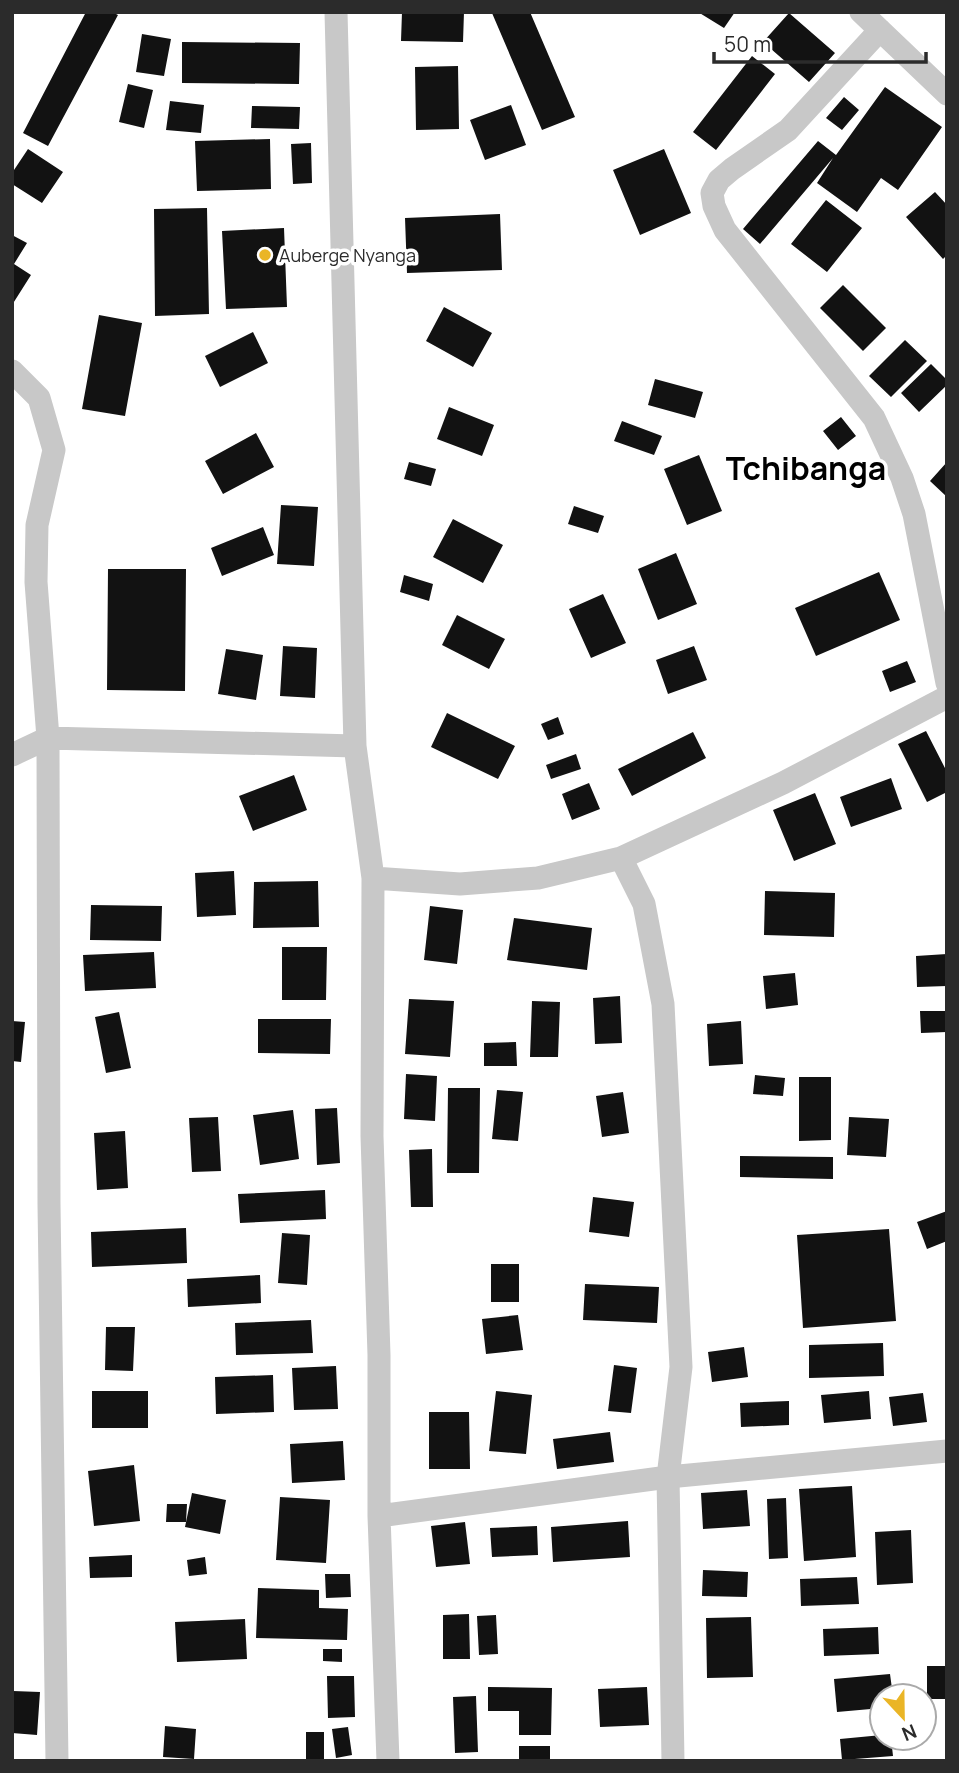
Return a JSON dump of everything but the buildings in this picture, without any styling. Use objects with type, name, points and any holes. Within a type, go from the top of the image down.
[{"type":"street","points":[[336,12],[355,747],[373,878],[372,1136],[379,1355],[379,1516],[388,1761]]},
{"type":"street","points":[[860,12],[947,94]]},
{"type":"street","points":[[880,30],[788,130],[732,169],[719,180],[712,193],[714,206],[725,230],[874,418],[902,478],[914,514],[947,683]]},
{"type":"street","points":[[12,371],[38,398],[54,450],[37,525],[36,582],[48,738],[49,1204],[57,1761]]},
{"type":"street","points":[[373,878],[460,884],[538,878],[621,859],[783,783],[947,697]]},
{"type":"street","points":[[12,755],[48,738],[355,747]]},
{"type":"street","points":[[621,859],[644,904],[663,1004],[681,1367],[668,1477],[673,1761]]},
{"type":"street","points":[[379,1516],[668,1477],[947,1451]]},
{"type":"place","name":"Auberge Nyanga","points":[[265,255]]},
{"type":"district","name":"Tchibanga","points":[[806,468]]}]
